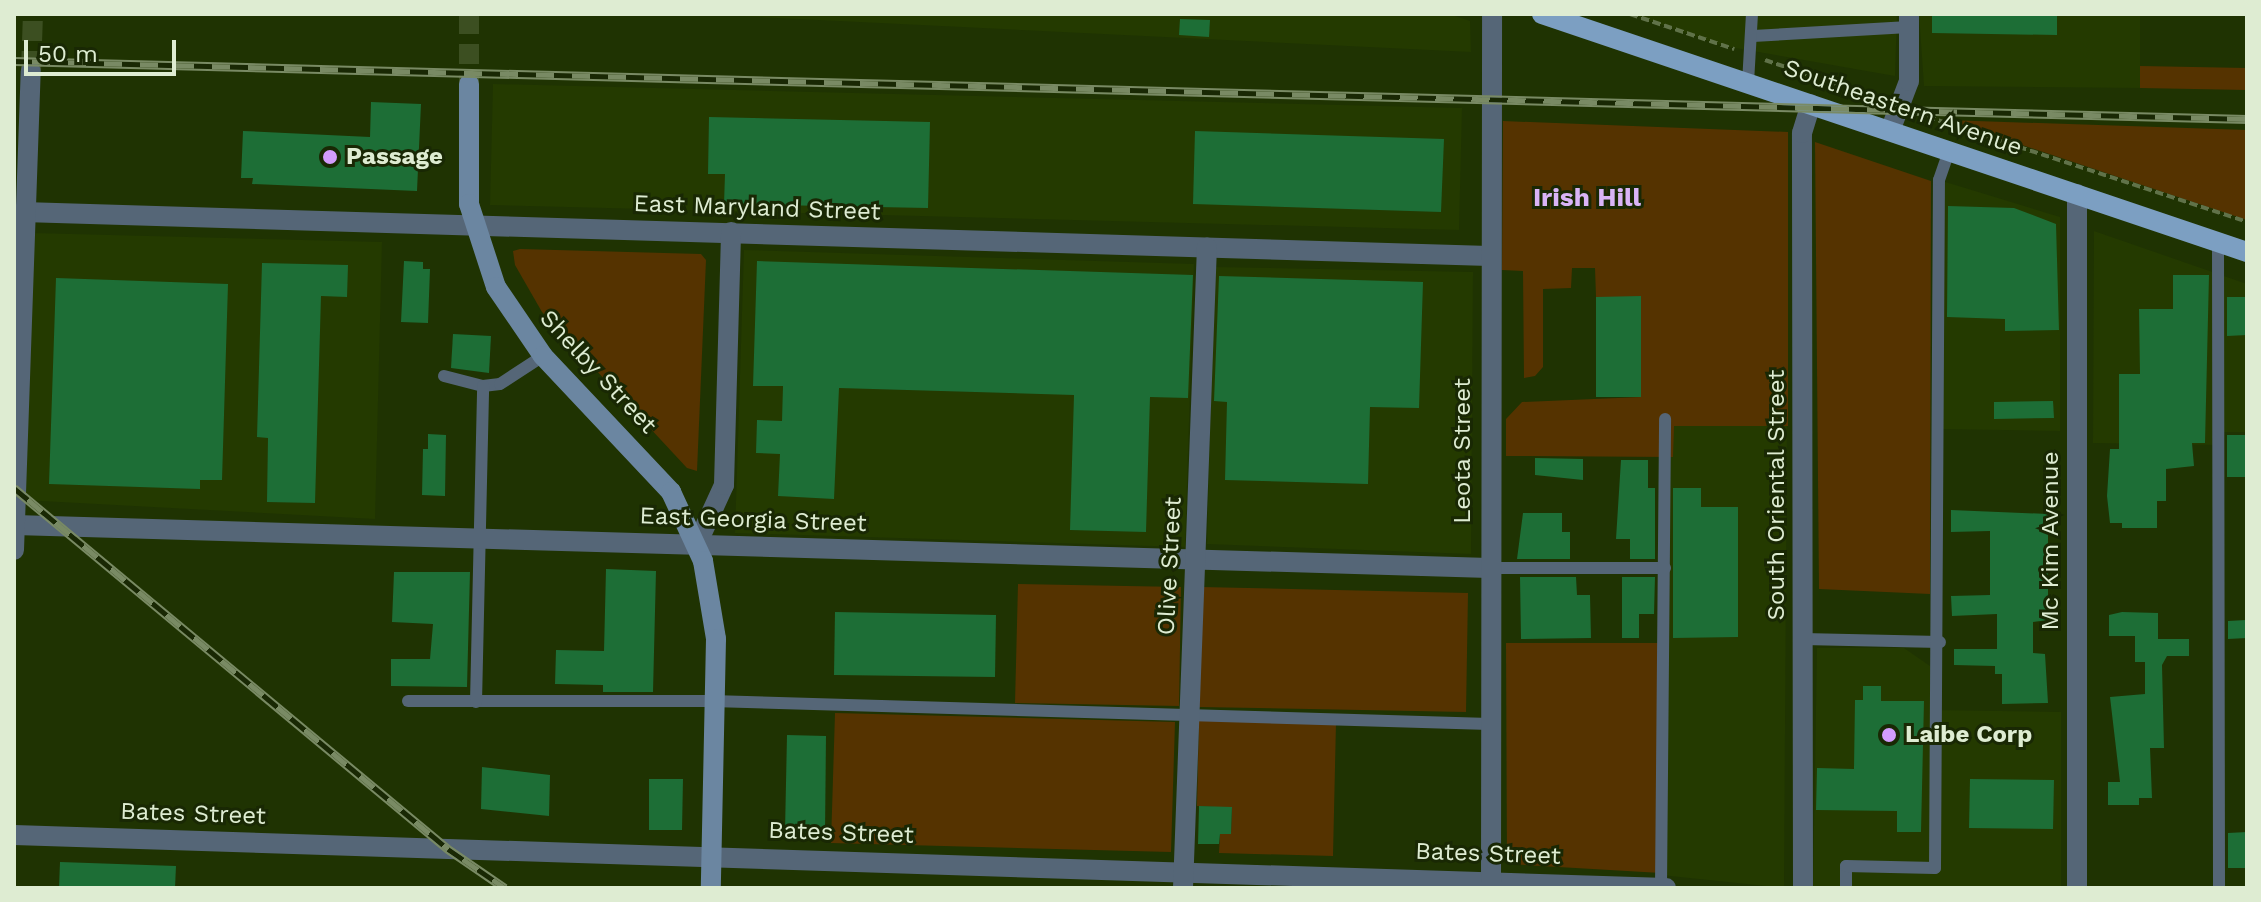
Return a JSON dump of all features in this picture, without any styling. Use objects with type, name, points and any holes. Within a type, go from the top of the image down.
[{"type":"main road","name":"Southeastern Avenue","points":[[1542,14],[2247,252]]},
{"type":"main road","name":"Shelby Street","points":[[469,84],[472,223],[496,287],[543,356],[649,464],[676,500],[697,544],[715,617],[711,888]]},
{"type":"street","name":"Leota Street","points":[[1491,884],[1489,256],[1492,14]]},
{"type":"street","points":[[1890,131],[1909,81],[1909,20]]},
{"type":"street","points":[[14,550],[23,212],[31,71]]},
{"type":"street","name":"South Oriental Street","points":[[1803,888],[1802,133],[1811,104]]},
{"type":"street","name":"Mc Kim Avenue","points":[[2077,194],[2077,888]]},
{"type":"street","name":"East Maryland Street","points":[[23,212],[472,223],[1489,256]]},
{"type":"street","points":[[697,544],[724,485],[731,232]]},
{"type":"street","name":"Olive Street","points":[[1183,879],[1207,247]]},
{"type":"street","name":"East Georgia Street","points":[[15,525],[1489,568]]},
{"type":"street","name":"Bates Street","points":[[14,835],[711,856],[1183,879],[1663,888]]},
{"type":"lane","points":[[1748,83],[1753,56],[1752,14]]},
{"type":"lane","points":[[1753,36],[1909,20]]},
{"type":"lane","points":[[1846,888],[1846,866],[1935,868],[1940,642],[1939,180],[1949,151]]},
{"type":"lane","points":[[2218,242],[2219,888]]},
{"type":"lane","points":[[444,376],[483,386],[500,384],[543,356]]},
{"type":"lane","points":[[476,702],[477,537],[483,386]]},
{"type":"lane","points":[[1663,888],[1665,419]]},
{"type":"lane","points":[[1489,568],[1665,568]]},
{"type":"lane","points":[[1803,639],[1940,642]]},
{"type":"lane","points":[[408,701],[712,701],[1490,724]]},
{"type":"path","points":[[1630,14],[1900,107]]},
{"type":"path","points":[[1924,116],[2247,222]]},
{"type":"shaded area","points":[[696,14],[1449,14],[1470,21],[1471,52]]},
{"type":"shaded area","points":[[1630,14],[1897,14],[1895,76],[1724,46]]},
{"type":"shaded area","points":[[1919,14],[2140,14],[2140,88],[1924,86]]},
{"type":"shaded area","points":[[2140,66],[2247,68],[2247,90],[2140,88]]},
{"type":"shaded area","points":[[493,84],[1462,108],[1459,230],[490,205]]},
{"type":"shaded area","points":[[1947,120],[2247,130],[2247,220]]},
{"type":"shaded area","points":[[1503,121],[1788,132],[1788,426],[1674,426],[1673,457],[1506,456],[1506,419],[1522,402],[1641,397],[1641,297],[1596,297],[1595,268],[1572,268],[1571,288],[1543,289],[1543,367],[1535,376],[1524,378],[1523,271],[1502,270]]},
{"type":"shaded area","points":[[1815,142],[1931,181],[1930,594],[1819,589]]},
{"type":"shaded area","points":[[1939,180],[2060,217],[2060,431],[1939,429]]},
{"type":"shaded area","points":[[2094,231],[2247,284],[2247,432],[2219,432],[2219,445],[2093,443]]},
{"type":"shaded area","points":[[33,233],[382,242],[375,519],[23,500]]},
{"type":"shaded area","points":[[744,250],[1194,264],[1185,547],[735,533]]},
{"type":"shaded area","points":[[513,251],[701,254],[706,260],[697,471],[687,468],[542,312],[515,265]]},
{"type":"shaded area","points":[[1214,267],[1473,272],[1471,554],[1207,544]]},
{"type":"shaded area","points":[[1787,417],[1784,888],[1661,875],[1665,419]]},
{"type":"shaded area","points":[[1018,584],[1181,587],[1179,706],[1015,703]]},
{"type":"shaded area","points":[[1201,587],[1468,593],[1466,712],[1199,707]]},
{"type":"shaded area","points":[[1506,643],[1663,643],[1661,873],[1507,864]]},
{"type":"shaded area","points":[[1817,648],[1904,648],[1930,666],[1930,710],[2061,712],[2061,888],[1813,888]]},
{"type":"shaded area","points":[[835,713],[1175,722],[1171,852],[831,843]]},
{"type":"shaded area","points":[[1199,720],[1336,723],[1333,856],[1219,853],[1220,834],[1231,833],[1232,808],[1197,806]]},
{"type":"building","points":[[1932,14],[2057,14],[2057,35],[1932,33]]},
{"type":"building","points":[[1180,19],[1210,20],[1209,37],[1179,35]]},
{"type":"building","name":"Passage","points":[[371,102],[421,104],[417,191],[252,184],[253,178],[241,178],[243,131],[370,137]]},
{"type":"building","points":[[709,117],[930,122],[928,208],[724,204],[725,174],[708,174]]},
{"type":"building","points":[[1195,131],[1444,139],[1441,212],[1193,204]]},
{"type":"building","points":[[1948,206],[2014,208],[2056,224],[2059,330],[2005,331],[2005,319],[1947,317]]},
{"type":"building","points":[[404,261],[423,262],[423,269],[430,269],[428,323],[401,322]]},
{"type":"building","points":[[757,261],[1193,275],[1188,398],[1150,397],[1146,532],[1070,530],[1074,395],[839,388],[834,499],[778,496],[780,454],[756,453],[757,420],[782,421],[783,386],[753,386]]},
{"type":"building","points":[[262,263],[348,265],[347,297],[321,296],[315,503],[267,502],[268,438],[257,437]]},
{"type":"building","points":[[2173,275],[2209,275],[2205,443],[2192,443],[2194,466],[2166,469],[2166,501],[2157,501],[2157,528],[2122,528],[2122,523],[2110,523],[2107,496],[2110,449],[2119,449],[2119,374],[2140,374],[2139,309],[2173,309]]},
{"type":"building","points":[[1219,276],[1423,282],[1419,408],[1370,407],[1368,484],[1225,480],[1227,402],[1214,401]]},
{"type":"building","points":[[56,278],[228,284],[222,480],[200,480],[200,489],[49,484]]},
{"type":"building","points":[[1641,296],[1641,397],[1596,397],[1596,297]]},
{"type":"building","points":[[2227,297],[2247,297],[2247,335],[2227,336]]},
{"type":"building","points":[[453,334],[491,336],[489,373],[451,368]]},
{"type":"building","points":[[2053,401],[2054,418],[1994,419],[1994,402]]},
{"type":"building","points":[[428,434],[446,435],[445,496],[422,495],[423,449],[428,449]]},
{"type":"building","points":[[2227,435],[2246,435],[2246,477],[2227,477]]},
{"type":"building","points":[[1535,458],[1583,459],[1583,480],[1535,475]]},
{"type":"building","points":[[1621,460],[1648,460],[1648,488],[1655,488],[1655,559],[1630,559],[1630,539],[1616,539]]},
{"type":"building","points":[[1673,488],[1701,488],[1701,507],[1738,507],[1738,637],[1673,638]]},
{"type":"building","points":[[1951,510],[2048,514],[2048,620],[2033,622],[2033,653],[2045,654],[2048,703],[2002,704],[2002,674],[1995,674],[1995,666],[1954,665],[1954,649],[1997,649],[1997,614],[1952,616],[1951,596],[1990,595],[1990,531],[1951,532]]},
{"type":"building","points":[[1523,513],[1562,513],[1562,532],[1570,532],[1570,559],[1517,559]]},
{"type":"building","points":[[606,569],[656,571],[653,692],[603,692],[603,685],[555,684],[556,650],[604,651]]},
{"type":"building","points":[[394,572],[470,572],[467,687],[391,686],[391,659],[430,659],[433,624],[392,622]]},
{"type":"building","points":[[1520,577],[1576,577],[1577,595],[1590,595],[1591,638],[1521,639]]},
{"type":"building","points":[[1622,577],[1655,577],[1654,614],[1639,614],[1639,638],[1622,638]]},
{"type":"building","points":[[835,612],[996,615],[995,677],[834,675]]},
{"type":"building","points":[[2122,612],[2158,613],[2158,639],[2189,639],[2189,656],[2167,656],[2162,665],[2164,748],[2150,748],[2152,798],[2139,798],[2139,805],[2108,805],[2108,782],[2120,782],[2110,697],[2145,694],[2145,662],[2135,662],[2135,636],[2109,636],[2109,615]]},
{"type":"building","points":[[2246,620],[2247,638],[2228,639],[2228,621]]},
{"type":"building","name":"Laibe Corp","points":[[1863,686],[1881,686],[1881,701],[1924,701],[1921,832],[1897,832],[1897,811],[1816,810],[1817,768],[1854,769],[1855,700],[1863,700]]},
{"type":"building","points":[[787,735],[826,736],[825,833],[785,832]]},
{"type":"building","points":[[482,767],[550,775],[549,816],[481,809]]},
{"type":"building","points":[[649,779],[683,779],[682,830],[649,830]]},
{"type":"building","points":[[1970,779],[2054,780],[2053,829],[1969,828]]},
{"type":"building","points":[[1199,806],[1232,807],[1231,834],[1220,834],[1219,844],[1198,844]]},
{"type":"building","points":[[2247,832],[2247,868],[2228,868],[2228,833]]},
{"type":"building","points":[[60,862],[176,866],[175,888],[59,888]]},
{"type":"tunnel","points":[[31,71],[33,14]]},
{"type":"tunnel","points":[[469,14],[469,84]]},
{"type":"railway","points":[[14,61],[2247,119]]},
{"type":"railway","points":[[14,488],[448,849],[505,888]]},
{"type":"place","name":"Passage","points":[[330,157]]},
{"type":"place","name":"Laibe Corp","points":[[1889,735]]},
{"type":"district","name":"Irish Hill","points":[[1587,198]]}]
